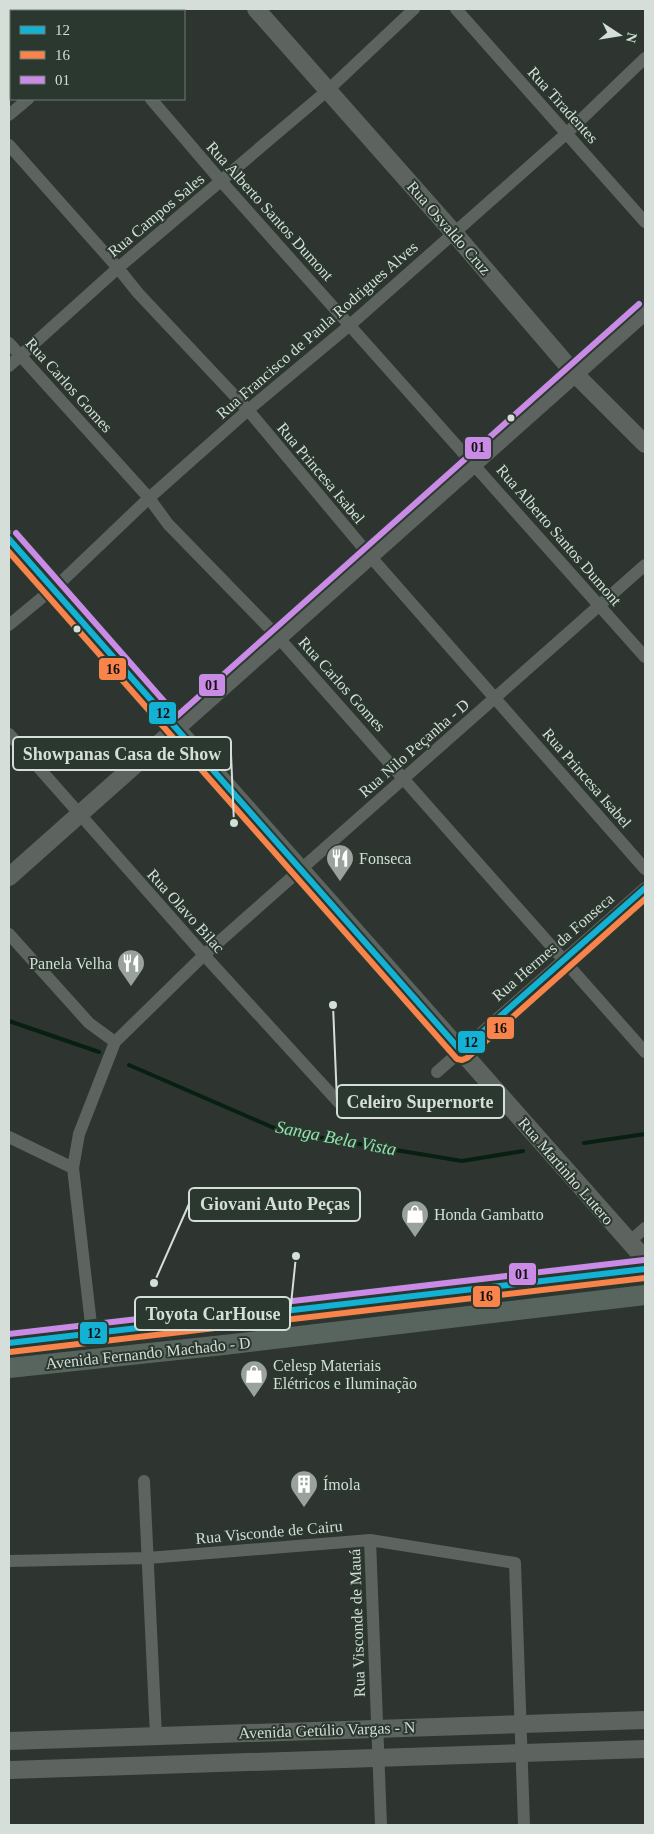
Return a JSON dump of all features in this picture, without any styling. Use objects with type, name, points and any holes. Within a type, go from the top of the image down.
[{"type":"main road","name":"Avenida Fernando Machado - D","points":[[9,1343],[645,1269]]},
{"type":"main road","points":[[468,1289],[470,1316]]},
{"type":"main road","name":"Avenida Fernando Machado - D","points":[[9,1368],[224,1345],[645,1295]]},
{"type":"main road","points":[[92,1333],[95,1359]]},
{"type":"street","name":"Rua Osvaldo Cruz","points":[[256,9],[454,233],[574,373],[645,444]]},
{"type":"street","name":"Rua Campos Sales","points":[[9,366],[118,268],[328,90],[414,9]]},
{"type":"street","name":"Rua Tiradentes","points":[[456,9],[645,222]]},
{"type":"street","name":"Rua Francisco de Paula Rodrigues Alves","points":[[9,625],[62,581],[148,498],[248,410],[350,325],[567,133],[645,58]]},
{"type":"street","points":[[9,115],[27,100]]},
{"type":"street","name":"Rua Alberto Santos Dumont","points":[[152,100],[221,181],[645,657]]},
{"type":"street","name":"Rua Princesa Isabel","points":[[9,145],[138,293],[248,410],[370,556],[645,869]]},
{"type":"street","points":[[9,877],[645,311]]},
{"type":"street","name":"Rua Carlos Gomes","points":[[9,343],[148,498],[168,524],[278,637],[645,1052]]},
{"type":"street","name":"Rua Martinho Lutero","points":[[9,539],[643,1257],[645,1263]]},
{"type":"street","name":"Rua Nilo Peçanha - D","points":[[115,1042],[204,956],[645,565]]},
{"type":"street","name":"Rua Olavo Bilac","points":[[9,734],[204,956],[342,1106]]},
{"type":"street","name":"Rua Hermes da Fonseca","points":[[437,1072],[645,888]]},
{"type":"street","points":[[9,934],[89,1023],[115,1042],[78,1134],[73,1168],[92,1333]]},
{"type":"street","points":[[9,1138],[73,1168]]},
{"type":"street","points":[[629,1242],[645,1228]]},
{"type":"street","points":[[144,1481],[156,1736]]},
{"type":"street","name":"Rua Visconde de Cairu","points":[[9,1562],[148,1558],[370,1540],[515,1563],[520,1724]]},
{"type":"street","name":"Rua Visconde de Mauá","points":[[370,1540],[381,1825]]},
{"type":"street","name":"Avenida Getúlio Vargas - N","points":[[9,1741],[645,1720]]},
{"type":"street","points":[[520,1724],[524,1825]]},
{"type":"street","name":"Avenida Getúlio Vargas - N","points":[[9,1770],[645,1748]]},
{"type":"waterway","name":"Sanga Bela Vista","points":[[9,1021],[99,1052]]},
{"type":"waterway","name":"Sanga Bela Vista","points":[[129,1065],[281,1131],[462,1161],[523,1151]]},
{"type":"waterway","name":"Sanga Bela Vista","points":[[584,1143],[645,1134]]},
{"type":"transit line","name":"01","points":[[16,533],[177,716],[639,304]]},
{"type":"transit line","name":"12","points":[[9,539],[461,1051],[645,888]]},
{"type":"transit line","name":"16","points":[[9,552],[457,1059],[467,1058],[645,899]]},
{"type":"transit line","name":"01","points":[[9,1334],[644,1260]]},
{"type":"transit line","name":"12","points":[[9,1343],[645,1269]]},
{"type":"transit line","name":"16","points":[[10,1352],[645,1278]]},
{"type":"place","name":"Showpanas Casa de Show","points":[[234,823]]},
{"type":"place","name":"Fonseca","points":[[340,882]]},
{"type":"place","name":"Panela Velha","points":[[131,987]]},
{"type":"place","name":"Celeiro Supernorte","points":[[333,1005]]},
{"type":"place","name":"Honda Gambatto","points":[[415,1238]]},
{"type":"place","name":"Toyota CarHouse","points":[[296,1256]]},
{"type":"place","name":"Giovani Auto Peças","points":[[154,1283]]},
{"type":"place","name":"Celesp Materiais Elétricos e Iluminação","points":[[254,1398]]},
{"type":"place","name":"Ímola","points":[[304,1508]]}]
